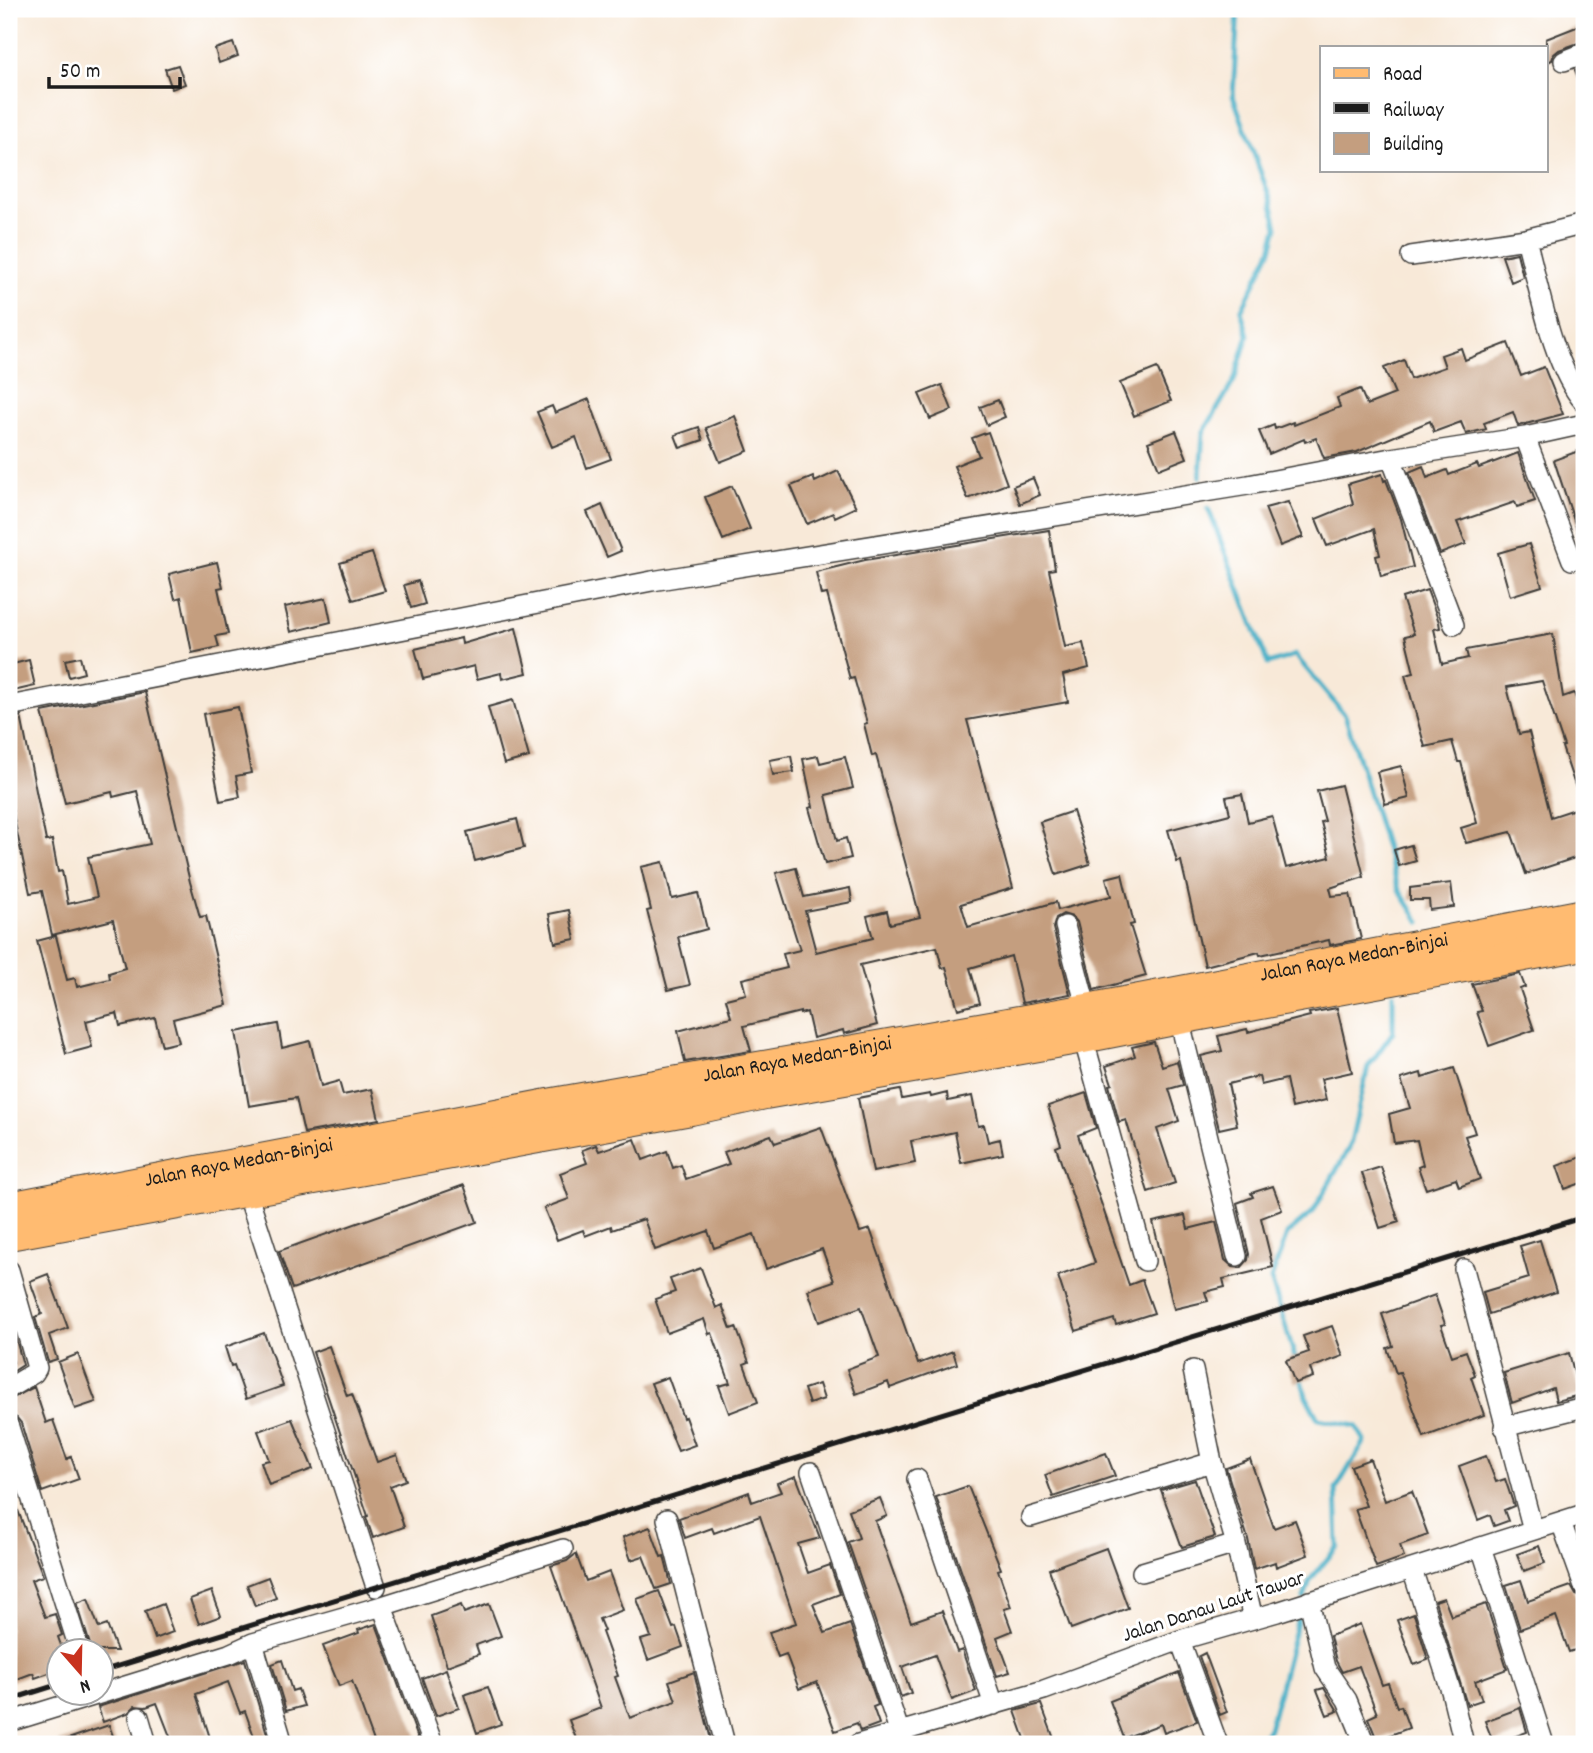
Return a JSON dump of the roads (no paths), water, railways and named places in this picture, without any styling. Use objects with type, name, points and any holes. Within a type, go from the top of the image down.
[{"type":"main road","name":"Jalan Raya Medan-Binjai","points":[[9,1234],[691,1109],[1584,915]]},
{"type":"main road","name":"Jalan Raya Medan-Binjai","points":[[9,1208],[548,1105],[1085,1024],[1179,1018],[1584,944]]},
{"type":"street","points":[[1564,61],[1584,53]]},
{"type":"street","points":[[1411,256],[1526,239],[1584,224]]},
{"type":"street","points":[[1526,239],[1555,345],[1573,389],[1584,402]]},
{"type":"street","points":[[9,706],[653,581],[1234,487],[1525,437],[1584,424]]},
{"type":"street","points":[[1525,437],[1572,559]]},
{"type":"street","points":[[1391,458],[1454,625]]},
{"type":"street","points":[[1065,926],[1085,1024],[1145,1261]]},
{"type":"street","points":[[1179,1018],[1237,1256]]},
{"type":"street","points":[[246,1189],[376,1587]]},
{"type":"street","points":[[1464,1269],[1533,1530]]},
{"type":"street","points":[[9,1270],[37,1368],[34,1373],[9,1388]]},
{"type":"street","points":[[1193,1370],[1212,1462],[1236,1544],[1253,1619]]},
{"type":"street","points":[[1504,1427],[1584,1407]]},
{"type":"street","points":[[9,1427],[76,1638]]},
{"type":"street","points":[[1031,1517],[1212,1462]]},
{"type":"street","points":[[811,1472],[900,1733]]},
{"type":"street","points":[[917,1479],[994,1705]]},
{"type":"street","name":"Jalan Danau Laut Tawar","points":[[858,1744],[994,1705],[1180,1640],[1277,1612],[1584,1514]]},
{"type":"street","points":[[667,1519],[725,1744]]},
{"type":"street","points":[[1561,1522],[1584,1586]]},
{"type":"street","points":[[1142,1572],[1236,1544]]},
{"type":"street","points":[[1481,1547],[1544,1744]]},
{"type":"street","points":[[9,1722],[229,1654],[253,1643],[383,1606],[563,1549]]},
{"type":"street","points":[[1412,1569],[1451,1691],[1464,1744]]},
{"type":"street","points":[[1306,1602],[1325,1668],[1347,1700],[1365,1744]]},
{"type":"street","points":[[383,1606],[433,1744]]},
{"type":"street","points":[[1180,1640],[1218,1744]]},
{"type":"street","points":[[253,1643],[283,1744]]},
{"type":"street","points":[[139,1717],[148,1744]]},
{"type":"waterway","points":[[1200,477],[1203,433],[1234,381],[1248,335],[1241,311],[1271,250],[1277,227],[1271,201],[1233,96],[1238,9]]},
{"type":"waterway","points":[[1208,508],[1268,664],[1295,655],[1345,715],[1399,890],[1420,922]]},
{"type":"waterway","points":[[1296,1361],[1271,1279],[1287,1234],[1313,1212],[1350,1146],[1368,1067],[1393,1032],[1393,993]]},
{"type":"waterway","points":[[1300,1374],[1306,1396],[1318,1419],[1356,1426],[1365,1441],[1336,1489],[1338,1546],[1310,1580],[1304,1598]]},
{"type":"waterway","points":[[1254,1744],[1269,1729],[1300,1610]]},
{"type":"railway","points":[[116,1667],[1584,1217]]},
{"type":"railway","points":[[9,1700],[46,1688]]}]
